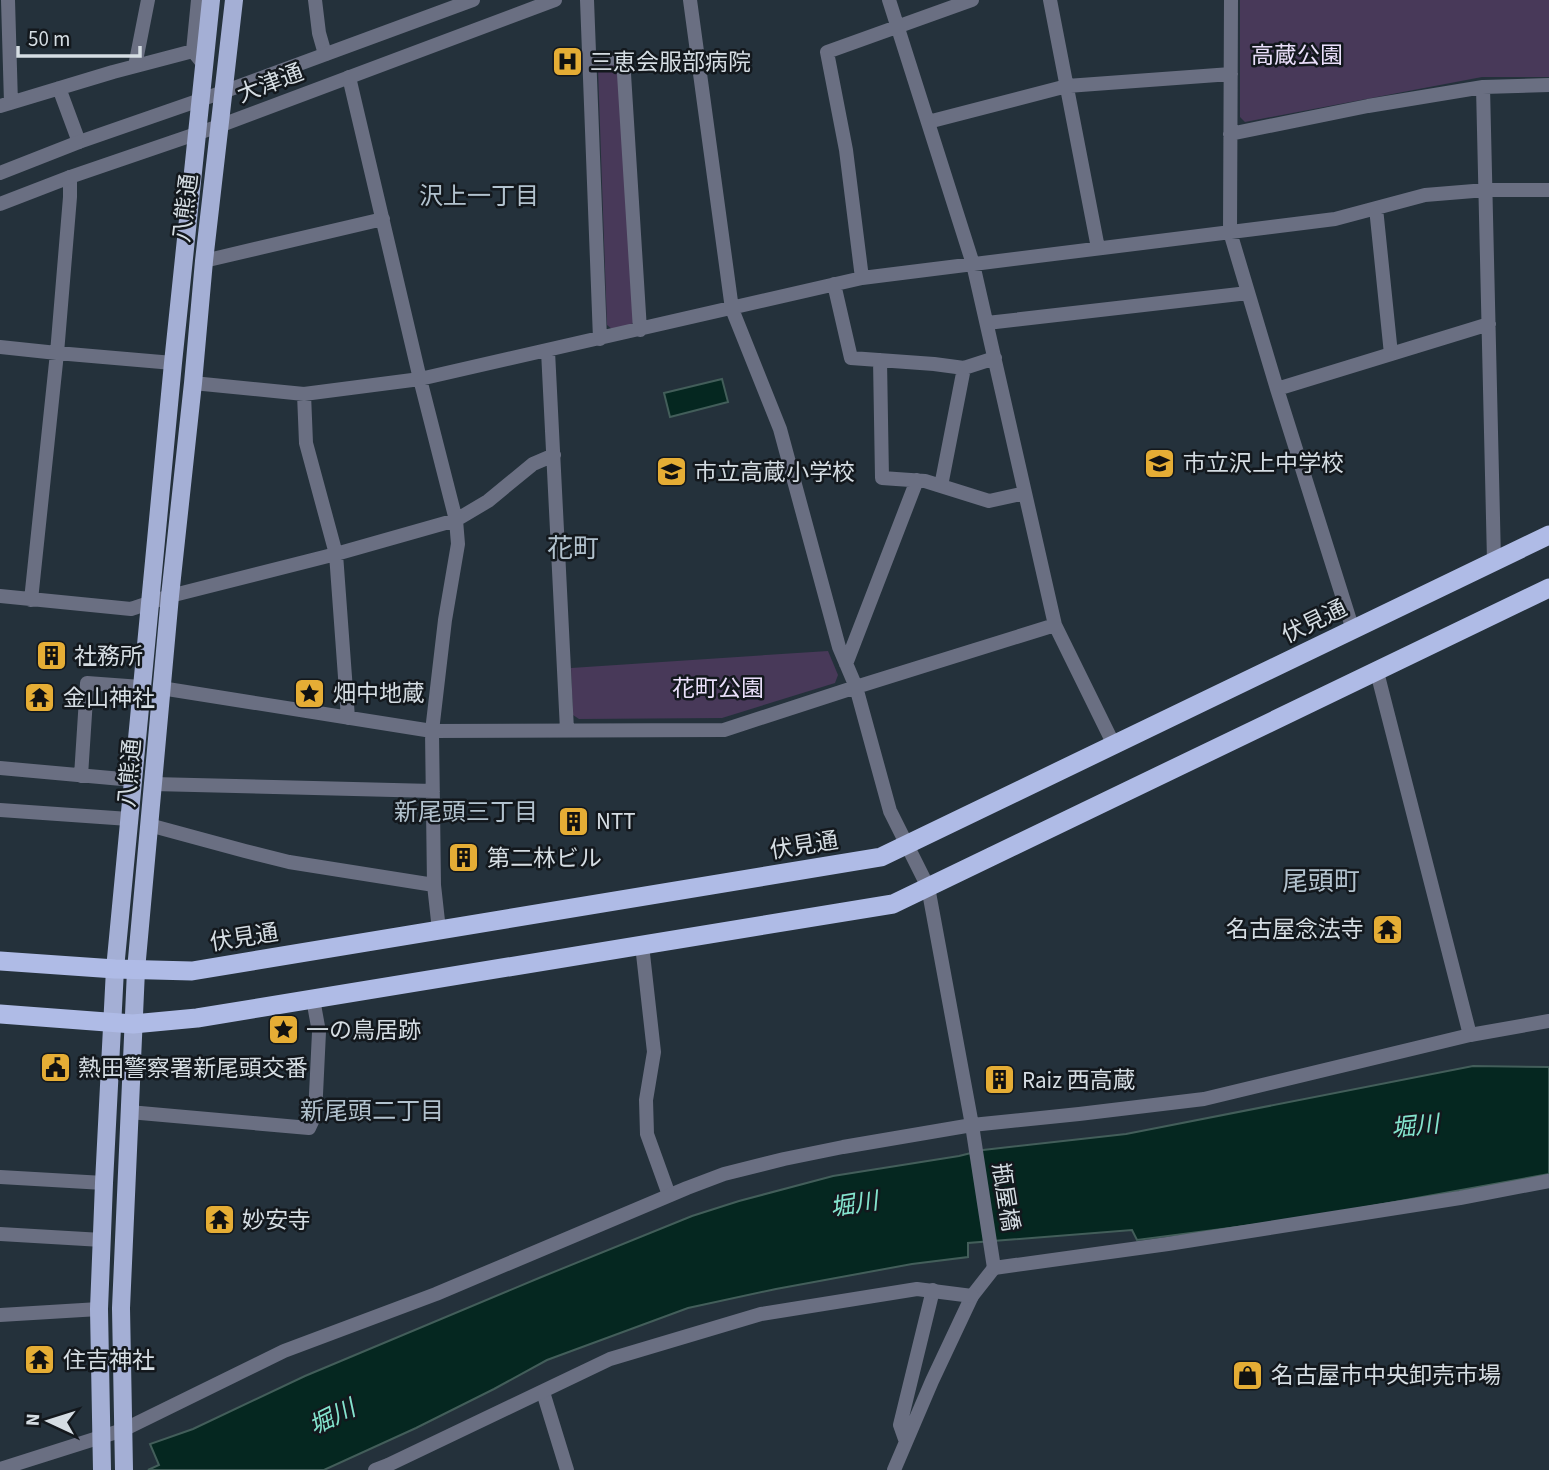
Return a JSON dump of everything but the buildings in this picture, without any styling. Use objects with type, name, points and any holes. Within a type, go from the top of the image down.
[{"type":"highway","name":"伏見通","points":[[0,961],[192,971],[881,857],[1549,535]]},
{"type":"highway","points":[[0,1014],[133,1024],[197,1018],[893,904],[1549,588]]},
{"type":"main road","name":"八熊通","points":[[102,1470],[99,1309],[115,969],[149,604],[201,100],[199,58],[211,0]]},
{"type":"main road","name":"八熊通","points":[[124,1467],[121,1308],[136,970],[170,596],[204,261],[234,3]]},
{"type":"street","points":[[8,0],[6,104],[135,66],[199,58],[198,0]]},
{"type":"street","points":[[135,66],[148,0]]},
{"type":"street","points":[[314,0],[325,54]]},
{"type":"street","name":"大津通","points":[[0,204],[219,126],[555,0]]},
{"type":"street","points":[[587,0],[600,339]]},
{"type":"street","name":"瓶屋橋","points":[[690,0],[732,309],[780,429],[839,647],[856,687],[890,811],[928,887],[973,1132],[993,1265]]},
{"type":"street","points":[[889,0],[973,264],[1055,625],[1114,745]]},
{"type":"street","points":[[862,278],[846,150],[827,52],[972,0]]},
{"type":"street","points":[[1050,0],[1098,248]]},
{"type":"street","points":[[1231,0],[1230,232],[1353,630]]},
{"type":"street","name":"大津通","points":[[0,173],[469,1]]},
{"type":"street","points":[[590,59],[622,58],[640,330]]},
{"type":"street","points":[[928,122],[1066,86],[1231,74]]},
{"type":"street","points":[[349,77],[456,520],[458,544],[445,620],[432,731],[434,886],[439,930]]},
{"type":"street","points":[[1230,134],[1367,106],[1483,87],[1549,85]]},
{"type":"street","points":[[1483,87],[1494,561]]},
{"type":"street","points":[[59,88],[79,142]]},
{"type":"street","points":[[31,600],[57,353],[70,177]]},
{"type":"street","points":[[192,383],[304,394],[420,379],[862,278],[1335,219],[1425,195],[1486,190],[1549,190]]},
{"type":"street","points":[[1376,208],[1391,354]]},
{"type":"street","points":[[204,261],[383,219]]},
{"type":"street","points":[[834,284],[851,358],[934,363],[964,368],[995,358]]},
{"type":"street","points":[[987,323],[1248,293]]},
{"type":"street","points":[[1277,389],[1489,324]]},
{"type":"street","points":[[0,347],[173,363]]},
{"type":"street","points":[[548,351],[567,730]]},
{"type":"street","points":[[880,360],[882,478],[917,480],[989,501],[1025,493]]},
{"type":"street","points":[[941,486],[964,368]]},
{"type":"street","points":[[304,394],[306,443],[335,554],[348,718]]},
{"type":"street","points":[[0,597],[131,609],[170,596],[456,520],[488,501],[533,464],[554,455]]},
{"type":"street","points":[[846,664],[917,480]]},
{"type":"street","points":[[161,688],[432,731],[724,730],[1055,625]]},
{"type":"street","points":[[1377,672],[1470,1035]]},
{"type":"street","points":[[81,776],[87,683],[141,687]]},
{"type":"street","points":[[0,768],[133,780]]},
{"type":"street","points":[[153,784],[433,791]]},
{"type":"street","points":[[0,810],[129,819]]},
{"type":"street","points":[[149,825],[289,862],[434,886]]},
{"type":"street","points":[[642,945],[654,1052],[646,1100],[648,1134],[669,1195]]},
{"type":"street","points":[[129,1112],[309,1128],[315,1115],[319,1032],[313,999]]},
{"type":"street","points":[[0,1468],[123,1430],[284,1351],[436,1294],[724,1174],[843,1147],[973,1132],[1079,1114],[1204,1098],[1470,1035],[1549,1021]]},
{"type":"street","points":[[0,1177],[104,1183]]},
{"type":"street","points":[[894,1470],[972,1296],[993,1265],[1168,1244],[1435,1202],[1549,1181]]},
{"type":"street","points":[[0,1234],[102,1240]]},
{"type":"street","points":[[375,1470],[610,1359],[761,1314],[917,1289],[972,1296]]},
{"type":"street","points":[[906,1441],[900,1425],[933,1290]]},
{"type":"street","points":[[0,1315],[99,1309]]},
{"type":"street","points":[[543,1392],[567,1470]]},
{"type":"green space","name":"高蔵公園","points":[[1240,0],[1549,0],[1549,77],[1482,77],[1245,122],[1240,117]]},
{"type":"green space","points":[[612,63],[619,69],[635,320],[631,325],[612,329],[607,325],[598,69],[603,64]]},
{"type":"green space","name":"花町公園","points":[[828,651],[838,675],[835,683],[722,718],[579,719],[573,715],[571,668]]},
{"type":"water","points":[[722,379],[728,402],[670,417],[664,393]]},
{"type":"water","name":"堀川","points":[[1473,1066],[1549,1067],[1549,1174],[1306,1218],[1137,1240],[1132,1230],[968,1243],[968,1257],[912,1264],[688,1308],[547,1360],[416,1428],[324,1470],[148,1470],[159,1465],[150,1444],[193,1429],[305,1376],[539,1278],[692,1216],[739,1201],[833,1176],[983,1150],[1126,1134]]},
{"type":"place","name":"三恵会服部病院","points":[[567,62]]},
{"type":"place","name":"市立沢上中学校","points":[[1160,463]]},
{"type":"place","name":"市立高蔵小学校","points":[[671,472]]},
{"type":"place","name":"社務所","points":[[51,656]]},
{"type":"place","name":"畑中地蔵","points":[[310,693]]},
{"type":"place","name":"金山神社","points":[[40,698]]},
{"type":"place","name":"NTT","points":[[573,821]]},
{"type":"place","name":"第二林ビル","points":[[464,858]]},
{"type":"place","name":"名古屋念法寺","points":[[1387,929]]},
{"type":"place","name":"一の鳥居跡","points":[[283,1030]]},
{"type":"place","name":"熱田警察署新尾頭交番","points":[[55,1068]]},
{"type":"place","name":"Raiz 西高蔵","points":[[999,1080]]},
{"type":"place","name":"妙安寺","points":[[219,1220]]},
{"type":"place","name":"住吉神社","points":[[40,1360]]},
{"type":"place","name":"名古屋市中央卸売市場","points":[[1248,1375]]},
{"type":"district","name":"沢上一丁目","points":[[479,196]]},
{"type":"district","name":"花町","points":[[573,548]]},
{"type":"district","name":"新尾頭三丁目","points":[[466,812]]},
{"type":"district","name":"尾頭町","points":[[1321,881]]},
{"type":"district","name":"新尾頭二丁目","points":[[372,1111]]}]
